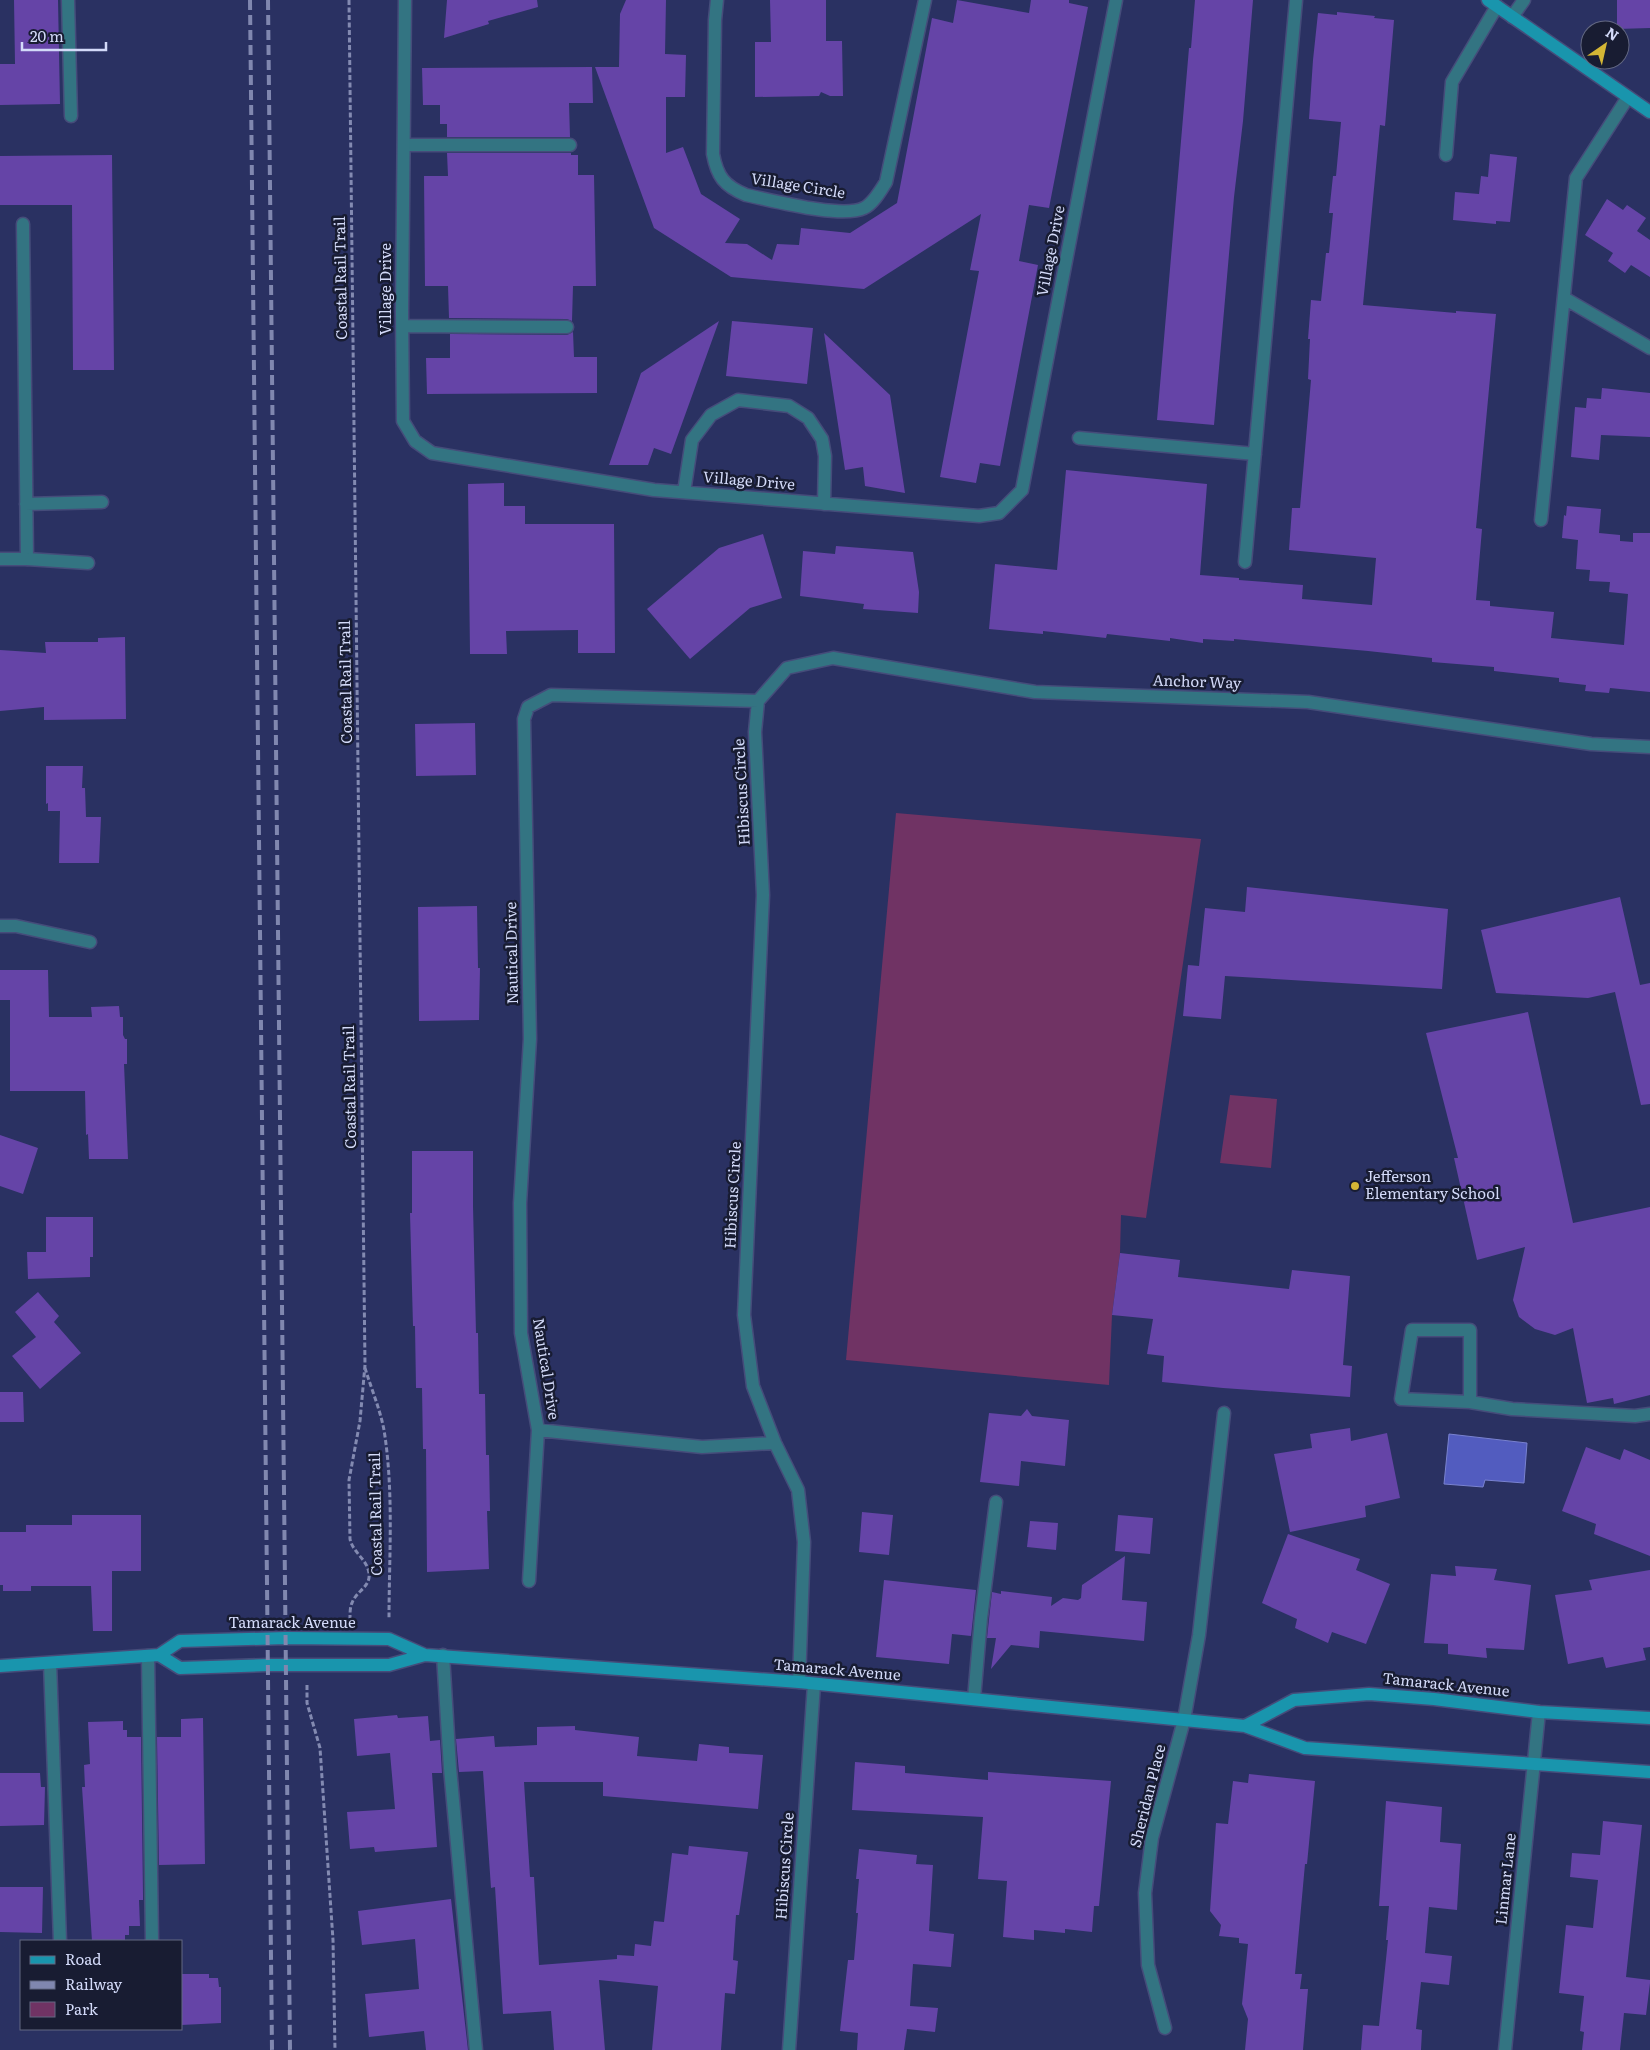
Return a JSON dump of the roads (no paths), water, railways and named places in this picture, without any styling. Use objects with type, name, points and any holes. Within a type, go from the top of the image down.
[{"type":"main road","points":[[1492,3],[1650,112]]},
{"type":"main road","name":"Tamarack Avenue","points":[[0,1666],[153,1655],[180,1641],[286,1638],[389,1639],[425,1655]]},
{"type":"main road","name":"Tamarack Avenue","points":[[153,1655],[180,1668],[266,1665],[389,1665],[425,1655],[443,1655],[799,1682],[1245,1726],[1305,1748],[1650,1772]]},
{"type":"main road","name":"Tamarack Avenue","points":[[1245,1726],[1294,1700],[1369,1694],[1434,1699],[1539,1712],[1650,1718]]},
{"type":"street","points":[[68,0],[71,116]]},
{"type":"street","name":"Village Drive","points":[[405,0],[402,326],[404,421],[415,441],[432,453],[654,490],[979,516],[999,513],[1022,490],[1116,0]]},
{"type":"street","name":"Village Circle","points":[[717,0],[712,154],[715,166],[722,179],[732,189],[746,195],[839,212],[864,208],[877,196],[886,182],[925,0]]},
{"type":"street","points":[[1245,562],[1296,0]]},
{"type":"street","points":[[1512,17],[1524,0]]},
{"type":"street","points":[[1446,154],[1452,82],[1492,3]]},
{"type":"street","points":[[1541,520],[1576,178],[1628,96]]},
{"type":"street","points":[[404,145],[570,145]]},
{"type":"street","points":[[23,224],[27,559]]},
{"type":"street","points":[[1564,298],[1650,348]]},
{"type":"street","points":[[402,326],[568,327]]},
{"type":"street","points":[[684,492],[692,440],[711,415],[738,400],[789,406],[808,418],[822,439],[825,456],[824,504]]},
{"type":"street","points":[[1079,438],[1255,454]]},
{"type":"street","points":[[26,504],[102,502]]},
{"type":"street","points":[[0,559],[88,563]]},
{"type":"street","name":"Anchor Way","points":[[758,701],[788,668],[833,658],[1036,692],[1308,702],[1591,744],[1650,747]]},
{"type":"street","name":"Nautical Drive","points":[[529,1581],[538,1430],[521,1333],[520,1203],[530,1040],[524,719],[528,707],[551,695],[758,701]]},
{"type":"street","name":"Hibiscus Circle","points":[[758,701],[755,732],[763,895],[744,1315],[753,1386],[776,1443],[798,1490],[804,1542],[799,1682]]},
{"type":"street","points":[[0,926],[16,926],[90,942]]},
{"type":"street","points":[[1470,1402],[1470,1330],[1412,1330],[1402,1399],[1470,1402],[1512,1409],[1635,1416],[1650,1414]]},
{"type":"street","name":"Sheridan Place","points":[[1165,2028],[1148,1965],[1145,1893],[1152,1838],[1184,1720],[1199,1635],[1224,1413]]},
{"type":"street","name":"Nautical Drive","points":[[538,1430],[702,1447],[776,1443]]},
{"type":"street","points":[[974,1699],[981,1618],[996,1502]]},
{"type":"street","points":[[152,1940],[153,1655]]},
{"type":"street","points":[[443,1655],[450,1768],[476,2050]]},
{"type":"street","points":[[50,1663],[60,1940]]},
{"type":"street","name":"Hibiscus Circle","points":[[789,2050],[814,1684]]},
{"type":"street","name":"Linmar Lane","points":[[1505,2050],[1539,1712]]},
{"type":"railway","points":[[250,0],[272,2050]]},
{"type":"railway","points":[[268,0],[290,2050]]},
{"type":"place","name":"Jefferson Elementary School","points":[[1355,1186]]}]
